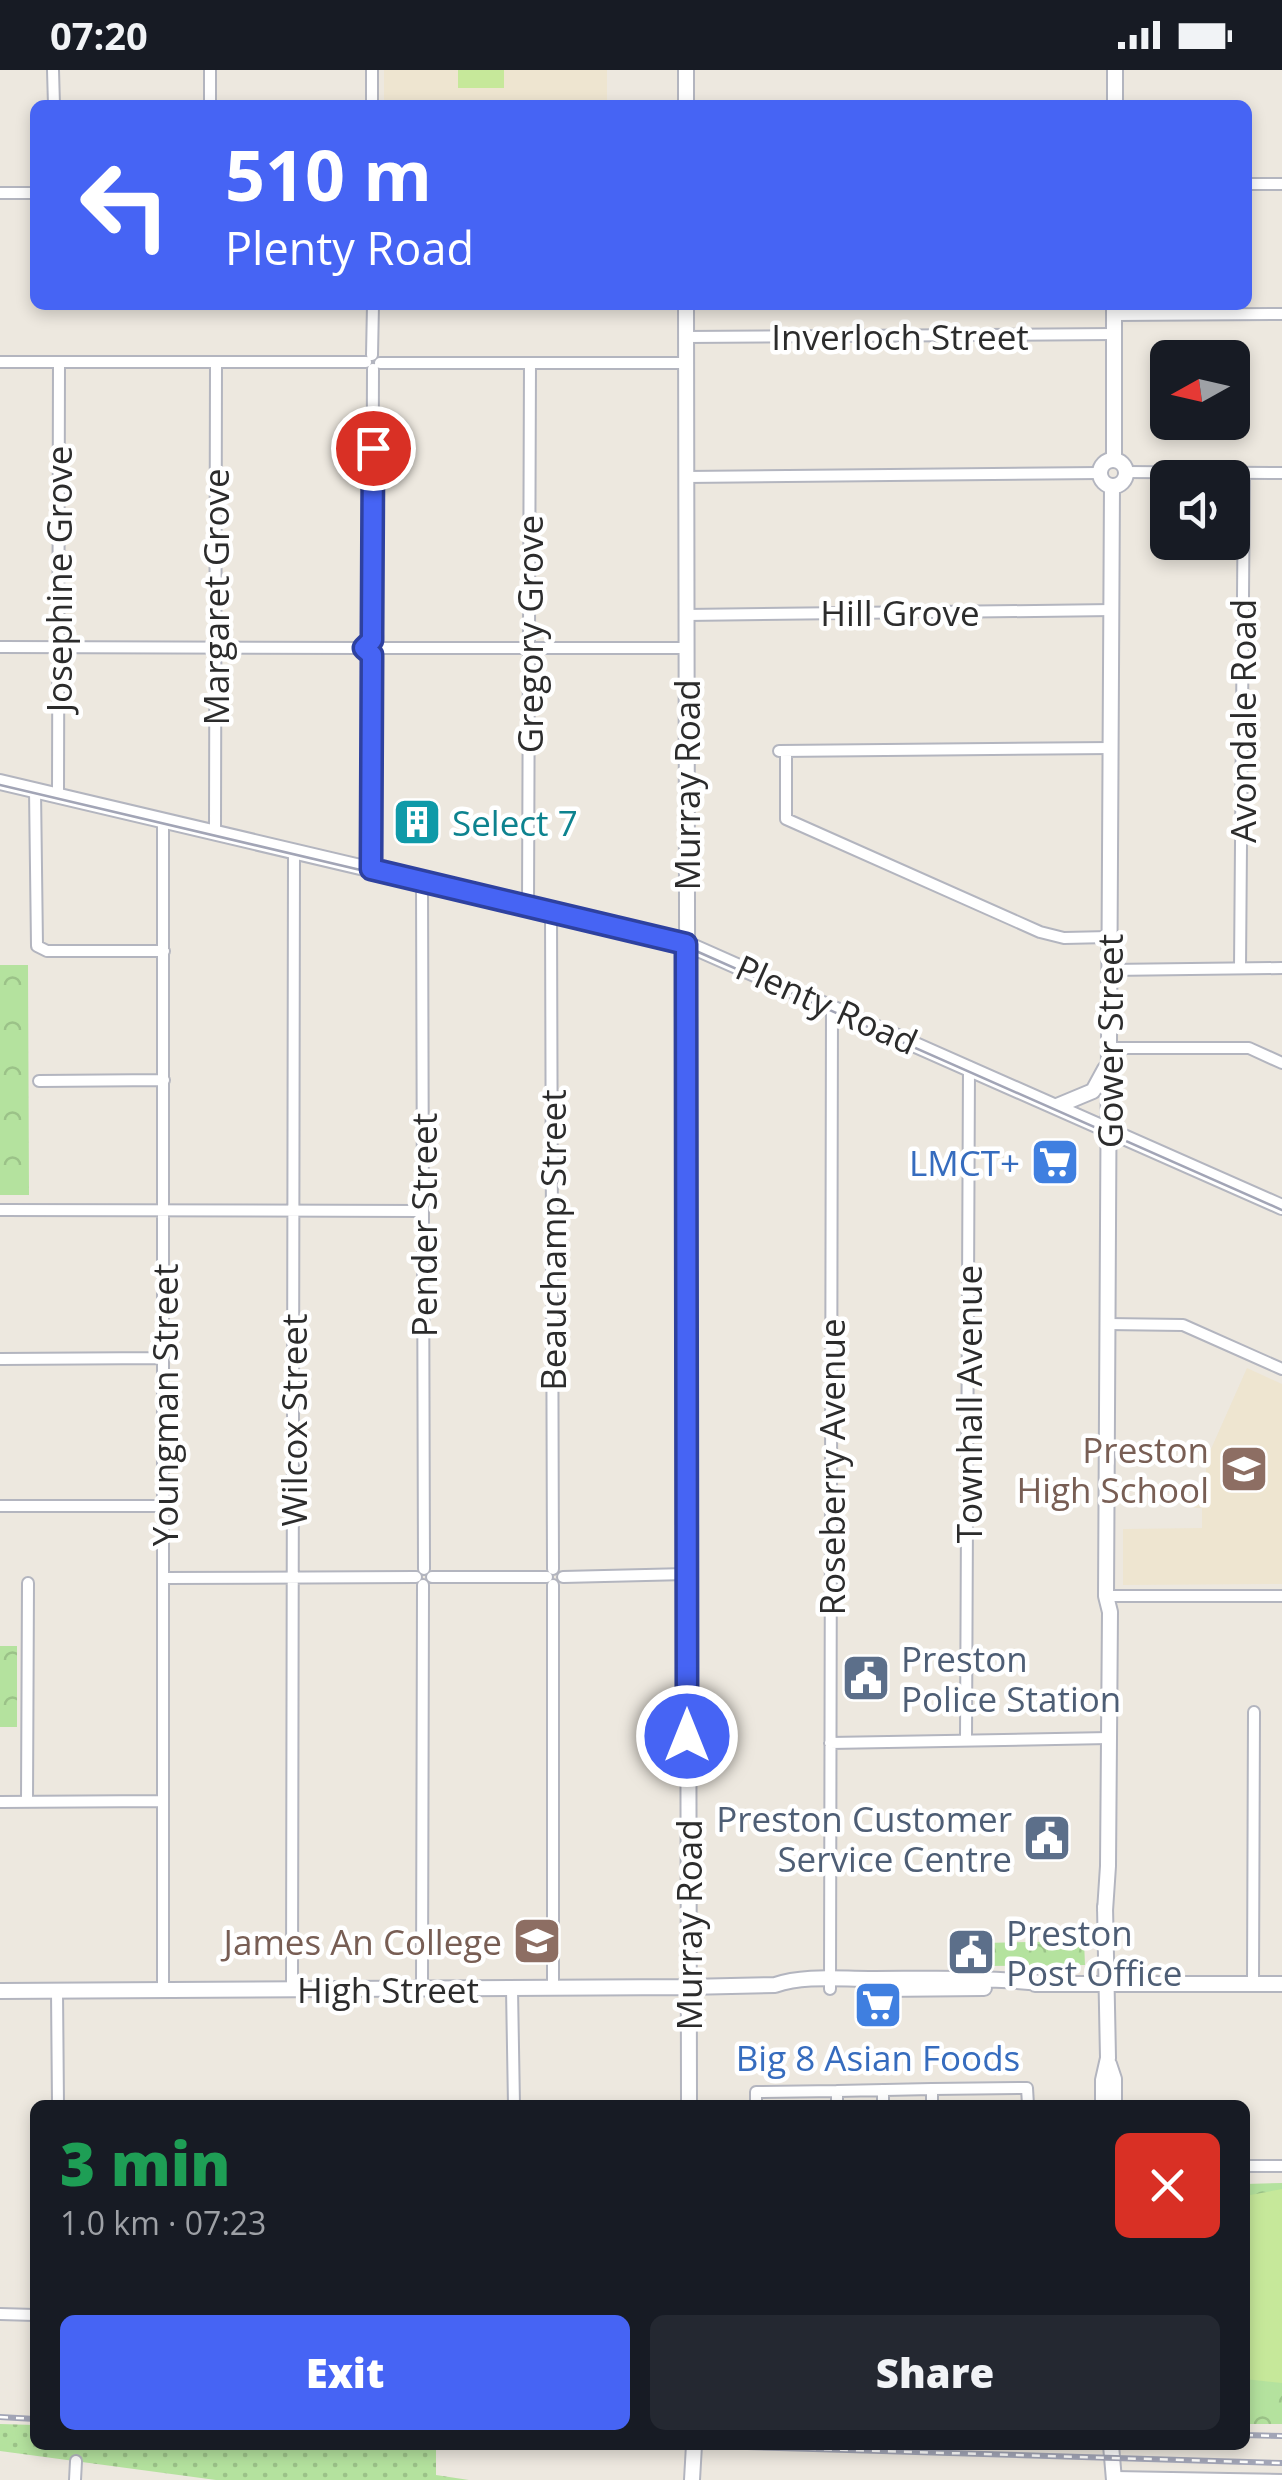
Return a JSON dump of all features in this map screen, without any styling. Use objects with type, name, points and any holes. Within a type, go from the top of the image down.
[{"type":"main road","points":[[686,70],[686,100]]},
{"type":"main road","points":[[1115,70],[1115,100]]},
{"type":"main road","name":"Murray Road","points":[[686,310],[689,2100]]},
{"type":"main road","points":[[1114,310],[1114,460]]},
{"type":"main road","points":[[1114,460],[1126,472],[1122,482],[1112,486],[1104,482],[1100,473],[1104,463],[1114,460]]},
{"type":"main road","name":"Gower Street","points":[[1108,2058],[1101,1866],[1112,486]]},
{"type":"main road","name":"Plenty Road","points":[[0,782],[686,944],[1282,1207]]},
{"type":"main road","points":[[1057,1106],[1093,1091],[1108,1053]]},
{"type":"main road","name":"High Street","points":[[0,1991],[687,1987],[775,1985],[789,1980],[830,1984],[1000,1978],[1042,1983],[1252,1980],[1282,1976]]},
{"type":"main road","name":"High Street","points":[[1252,1980],[1282,1984]]},
{"type":"main road","points":[[1104,2100],[1108,2058]]},
{"type":"main road","points":[[1108,2058],[1114,2100]]},
{"type":"main road","points":[[694,2450],[695,2476]]},
{"type":"main road","points":[[1114,2474],[1120,2450]]},
{"type":"street","points":[[54,70],[54,100]]},
{"type":"street","points":[[210,70],[210,100]]},
{"type":"street","points":[[372,70],[372,100]]},
{"type":"street","points":[[1252,184],[1282,184]]},
{"type":"street","points":[[0,194],[30,193]]},
{"type":"street","points":[[371,869],[373,310]]},
{"type":"street","points":[[1114,310],[1282,314]]},
{"type":"street","name":"Inverloch Street","points":[[686,337],[1114,334]]},
{"type":"street","points":[[0,362],[686,363]]},
{"type":"street","name":"Margaret Grove","points":[[215,832],[216,362]]},
{"type":"street","name":"Josephine Grove","points":[[58,363],[58,795]]},
{"type":"street","name":"Gregory Grove","points":[[528,906],[530,363]]},
{"type":"street","points":[[1126,472],[1150,472]]},
{"type":"street","points":[[686,477],[1100,473]]},
{"type":"street","points":[[1250,473],[1282,473]]},
{"type":"street","name":"Avondale Road","points":[[1240,968],[1243,560]]},
{"type":"street","name":"Hill Grove","points":[[686,615],[1113,610]]},
{"type":"street","points":[[0,647],[686,648]]},
{"type":"street","points":[[1109,937],[1064,938],[1040,932],[786,820],[783,751],[1112,748]]},
{"type":"street","points":[[35,790],[37,946],[47,951],[164,951]]},
{"type":"street","name":"Youngman Street","points":[[163,1990],[164,820]]},
{"type":"street","name":"Wilcox Street","points":[[292,1990],[294,851]]},
{"type":"street","name":"Pender Street","points":[[422,881],[422,1989]]},
{"type":"street","name":"Beauchamp Street","points":[[550,911],[554,1988]]},
{"type":"street","points":[[1109,970],[1282,968]]},
{"type":"street","name":"Roseberry Avenue","points":[[830,1984],[832,1006]]},
{"type":"street","points":[[1108,1053],[1248,1048],[1282,1063]]},
{"type":"street","name":"Townhall Avenue","points":[[966,1740],[969,1067]]},
{"type":"street","points":[[38,1081],[164,1080]]},
{"type":"street","points":[[0,1210],[423,1211]]},
{"type":"street","points":[[1108,1324],[1183,1325],[1282,1369]]},
{"type":"street","points":[[0,1359],[163,1358]]},
{"type":"street","points":[[0,1506],[163,1506]]},
{"type":"street","points":[[164,1578],[551,1577],[559,1584],[564,1577],[687,1574]]},
{"type":"street","points":[[27,1802],[28,1582]]},
{"type":"street","points":[[1106,1596],[1282,1596]]},
{"type":"street","points":[[1252,1980],[1254,1712]]},
{"type":"street","points":[[830,1743],[1105,1738]]},
{"type":"street","points":[[0,1802],[163,1802]]},
{"type":"street","points":[[512,1989],[514,2100]]},
{"type":"street","points":[[57,1991],[58,2100]]},
{"type":"street","points":[[756,2100],[756,2092],[1027,2088],[1028,2100]]},
{"type":"street","points":[[932,2089],[932,2100]]},
{"type":"street","points":[[838,2090],[838,2100]]},
{"type":"street","points":[[855,2090],[855,2100]]},
{"type":"street","points":[[883,2090],[883,2100]]},
{"type":"street","points":[[907,2090],[907,2100]]},
{"type":"street","points":[[1250,2166],[1282,2166]]},
{"type":"street","points":[[0,2314],[30,2314]]},
{"type":"street","points":[[74,2480],[76,2461]]},
{"type":"street","points":[[1114,2474],[1282,2480]]},
{"type":"shaded area","points":[[384,70],[607,70],[607,100],[384,100]]},
{"type":"shaded area","name":"Preston High School","points":[[1247,1368],[1282,1384],[1282,1584],[1123,1585],[1123,1529],[1202,1528],[1202,1508],[1194,1508],[1194,1488],[1206,1488],[1206,1449],[1211,1449]]},
{"type":"green space","points":[[458,70],[504,70],[504,88],[458,88]]},
{"type":"green space","points":[[0,965],[28,965],[29,1195],[0,1195]]},
{"type":"green space","points":[[0,1646],[17,1646],[17,1727],[0,1727]]},
{"type":"green space","points":[[1084,1941],[1085,1965],[983,1966],[983,1943]]},
{"type":"green space","points":[[1282,2183],[1282,2424],[1250,2424],[1250,2184]]},
{"type":"green space","points":[[1282,2189],[1282,2383],[1250,2380],[1250,2195]]},
{"type":"green space","points":[[0,2424],[30,2425],[30,2450],[436,2450],[436,2475],[469,2480],[216,2480],[0,2451]]},
{"type":"tram line","points":[[0,785],[687,947],[1282,1210]]},
{"type":"railway","points":[[0,2417],[30,2419]]},
{"type":"railway","points":[[1250,2435],[1282,2436]]},
{"type":"railway","points":[[847,2450],[1282,2463]]},
{"type":"place","name":"Select 7","points":[[417,822]]},
{"type":"place","name":"LMCT+","points":[[1055,1162]]},
{"type":"place","name":"Preston High School","points":[[1244,1469]]},
{"type":"place","name":"Preston Police Station","points":[[866,1678]]},
{"type":"place","name":"Preston Customer Service Centre","points":[[1047,1838]]},
{"type":"place","name":"James An College","points":[[537,1941]]},
{"type":"place","name":"Preston Post Office","points":[[971,1952]]},
{"type":"place","name":"Big 8 Asian Foods","points":[[878,2005]]},
{"type":"route","points":[[373,448],[372,640],[364,648],[372,655],[371,869],[686,944],[687,1736]]}]
